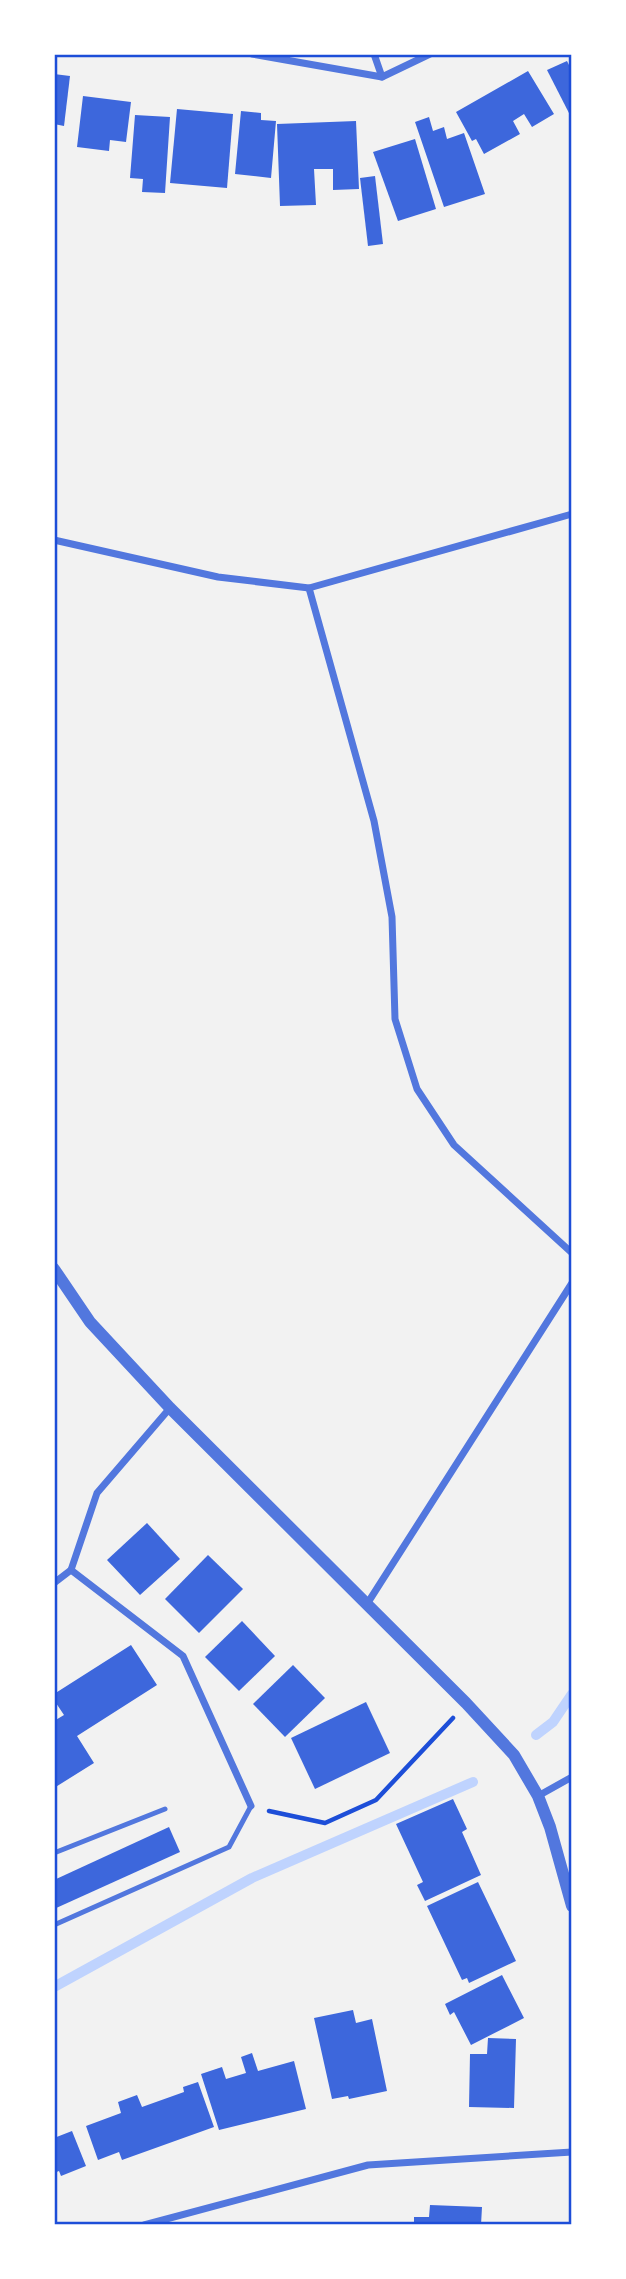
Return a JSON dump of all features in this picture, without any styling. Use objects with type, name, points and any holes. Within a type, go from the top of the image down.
[{"type":"street","points":[[252,54],[382,77],[430,54]]},
{"type":"street","points":[[374,54],[382,77]]},
{"type":"street","points":[[54,540],[218,577],[309,588],[572,514]]},
{"type":"street","points":[[309,588],[374,821],[392,917],[394,1019],[417,1089],[454,1145],[572,1254]]},
{"type":"street","points":[[54,1269],[90,1322],[170,1408],[466,1703],[514,1755],[537,1796],[565,1871],[572,1906]]},
{"type":"street","points":[[367,1604],[572,1283]]},
{"type":"street","points":[[54,1583],[71,1570],[97,1493],[170,1408]]},
{"type":"street","points":[[71,1570],[183,1656],[251,1806]]},
{"type":"street","points":[[537,1796],[572,1777]]},
{"type":"street","points":[[144,2225],[368,2165],[572,2152]]},
{"type":"lane","points":[[54,1924],[229,1847],[251,1806]]},
{"type":"lane","points":[[54,1853],[165,1809]]},
{"type":"path","points":[[251,1806],[325,1823],[376,1800],[466,1703]]},
{"type":"building","points":[[567,61],[572,71],[572,119],[547,70]]},
{"type":"building","points":[[528,71],[554,114],[532,127],[524,114],[513,121],[520,134],[484,154],[476,139],[472,141],[456,112]]},
{"type":"building","points":[[54,74],[70,76],[64,126],[54,124]]},
{"type":"building","points":[[83,96],[131,102],[126,142],[110,140],[109,151],[77,147]]},
{"type":"building","points":[[177,109],[233,114],[227,188],[170,183]]},
{"type":"building","points":[[241,111],[261,113],[261,120],[276,121],[271,178],[235,174]]},
{"type":"building","points":[[135,115],[170,117],[165,193],[142,192],[143,179],[130,178]]},
{"type":"building","points":[[429,117],[433,131],[444,127],[447,139],[464,133],[485,194],[444,207],[415,122]]},
{"type":"building","points":[[356,121],[359,189],[333,190],[333,169],[314,169],[316,205],[280,206],[277,124]]},
{"type":"building","points":[[415,139],[436,209],[398,221],[373,152]]},
{"type":"building","points":[[375,176],[383,244],[368,246],[360,178]]},
{"type":"building","points":[[147,1523],[180,1559],[140,1595],[107,1560]]},
{"type":"building","points":[[208,1555],[243,1589],[199,1633],[165,1599]]},
{"type":"building","points":[[242,1621],[275,1656],[239,1691],[205,1657]]},
{"type":"building","points":[[131,1645],[157,1685],[77,1736],[94,1763],[54,1788],[54,1721],[64,1715],[54,1700],[54,1694]]},
{"type":"building","points":[[293,1665],[325,1698],[285,1737],[253,1704]]},
{"type":"building","points":[[366,1702],[390,1753],[315,1789],[291,1738]]},
{"type":"building","points":[[453,1799],[467,1829],[462,1832],[481,1875],[425,1901],[417,1885],[423,1882],[396,1824]]},
{"type":"building","points":[[169,1827],[180,1852],[54,1909],[54,1880]]},
{"type":"building","points":[[478,1882],[516,1961],[469,1983],[467,1978],[462,1980],[427,1906]]},
{"type":"building","points":[[502,1975],[524,2018],[471,2045],[454,2012],[450,2015],[445,2004]]},
{"type":"building","points":[[353,2010],[356,2023],[372,2019],[387,2091],[349,2099],[348,2096],[332,2099],[314,2018]]},
{"type":"building","points":[[488,2038],[516,2039],[514,2108],[469,2107],[470,2054],[487,2054]]},
{"type":"building","points":[[252,2053],[258,2071],[294,2061],[306,2109],[219,2130],[201,2074],[222,2067],[226,2079],[246,2073],[241,2057]]},
{"type":"building","points":[[198,2082],[214,2127],[122,2160],[119,2152],[98,2160],[86,2126],[121,2113],[118,2102],[137,2095],[142,2107],[184,2092],[183,2087]]},
{"type":"building","points":[[72,2131],[86,2166],[61,2176],[59,2171],[54,2173],[54,2138]]},
{"type":"building","points":[[430,2205],[482,2207],[481,2225],[414,2225],[414,2217],[429,2217]]},
{"type":"waterway","points":[[536,1735],[553,1722],[572,1694]]},
{"type":"waterway","points":[[54,1987],[252,1878],[473,1782]]}]
